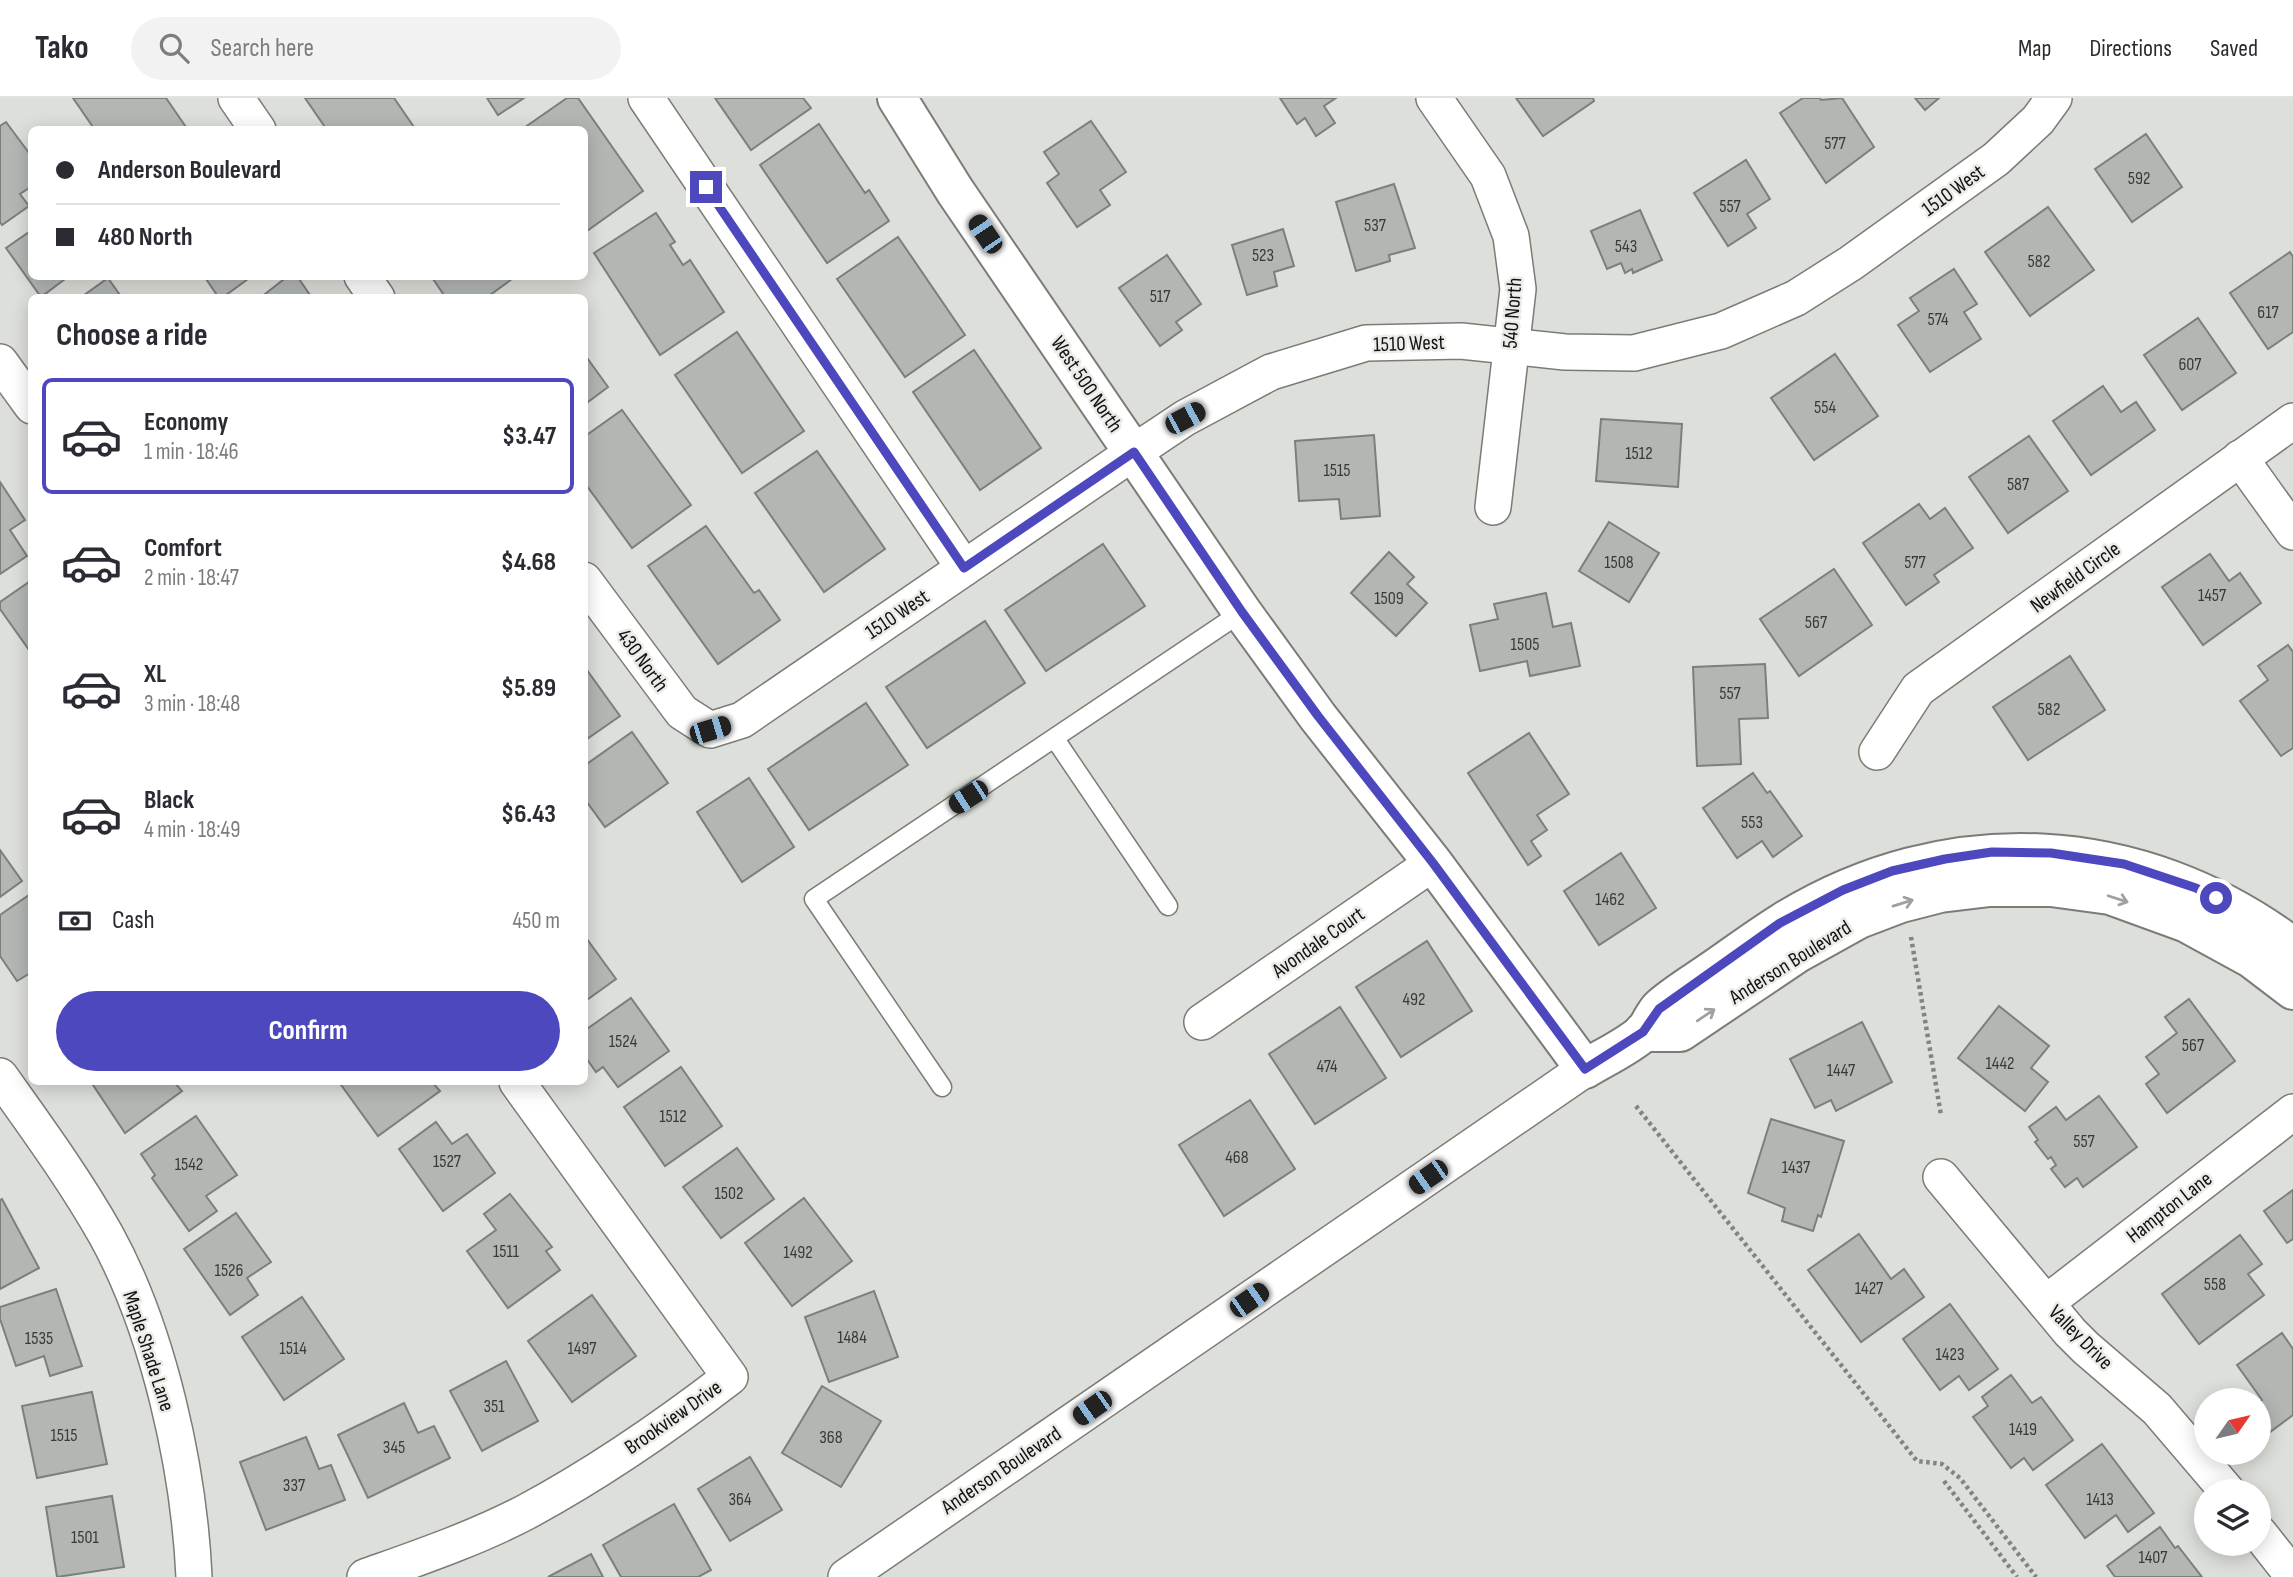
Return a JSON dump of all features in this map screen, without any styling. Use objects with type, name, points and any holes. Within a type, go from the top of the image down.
[{"type":"street","points":[[236,98],[255,126]]},
{"type":"street","points":[[646,98],[964,568]]},
{"type":"street","name":"West 500 North","points":[[897,98],[955,191],[1242,612],[1585,1069]]},
{"type":"street","name":"540 North","points":[[1434,98],[1488,176],[1511,236],[1518,289],[1493,507]]},
{"type":"street","name":"1510 West","points":[[710,730],[742,720],[1185,418],[1271,372],[1366,344],[1461,341],[1565,352],[1634,353],[1721,331],[1796,298],[1851,263],[1996,159],[2038,120],[2054,98]]},
{"type":"street","points":[[0,362],[28,400]]},
{"type":"street","name":"Newfield Circle","points":[[1877,752],[1918,689],[2293,421]]},
{"type":"street","points":[[2240,458],[2293,532]]},
{"type":"street","name":"430 North","points":[[588,585],[682,712],[710,730]]},
{"type":"street","name":"Anderson Boulevard","points":[[846,1577],[1585,1069],[1643,1032],[1659,1009],[1780,923],[1809,906],[1892,871],[1945,859],[1992,852],[2051,853],[2124,864],[2196,888],[2256,919],[2293,947]]},
{"type":"street","name":"Avondale Court","points":[[1202,1022],[1433,863]]},
{"type":"street","name":"Anderson Boulevard","points":[[1643,1032],[1680,1032],[1796,954],[1859,919],[1901,903],[1940,893],[1990,887],[2050,887],[2110,895],[2187,923],[2251,958],[2293,990]]},
{"type":"street","name":"Maple Shade Lane","points":[[0,1076],[55,1153],[107,1237],[144,1321],[176,1435],[194,1577]]},
{"type":"street","name":"Brookview Drive","points":[[365,1577],[523,1514],[674,1420],[730,1377],[519,1085]]},
{"type":"street","name":"Hampton Lane","points":[[2046,1303],[2293,1112]]},
{"type":"street","name":"Valley Drive","points":[[1941,1177],[2086,1349],[2157,1409],[2217,1479]]},
{"type":"street","points":[[2271,1548],[2293,1576]]},
{"type":"lane","points":[[942,1087],[814,899],[1242,612]]},
{"type":"lane","points":[[1055,739],[1168,906]]},
{"type":"path","points":[[1911,936],[1941,1115]]},
{"type":"path","points":[[1636,1106],[1917,1461],[1942,1464],[1960,1478],[2036,1577]]},
{"type":"path","points":[[1944,1481],[2017,1577]]},
{"type":"building","points":[[73,98],[166,98],[185,126],[92,126]]},
{"type":"building","points":[[305,98],[394,98],[413,126],[324,126]]},
{"type":"building","points":[[487,98],[524,98],[498,115]]},
{"type":"building","points":[[567,98],[578,98],[643,191],[588,230],[588,126],[527,126]]},
{"type":"building","points":[[715,98],[803,98],[811,108],[751,150]]},
{"type":"building","points":[[1280,98],[1336,98],[1324,106],[1335,123],[1316,136],[1305,118],[1297,124]]},
{"type":"building","points":[[1516,98],[1593,98],[1594,101],[1543,136]]},
{"type":"building","points":[[1803,98],[1842,98],[1874,147],[1826,183],[1780,113]]},
{"type":"building","points":[[1915,98],[1939,98],[1925,110]]},
{"type":"building","points":[[1091,121],[1126,172],[1100,190],[1110,205],[1077,227],[1047,183],[1059,174],[1044,152]]},
{"type":"building","points":[[6,122],[28,152],[28,189],[20,194],[28,207],[2,225],[0,222],[0,126]]},
{"type":"building","points":[[819,124],[865,193],[869,190],[889,221],[827,263],[760,165]]},
{"type":"building","points":[[2146,134],[2182,187],[2132,222],[2095,169]]},
{"type":"building","points":[[1746,160],[1770,199],[1747,214],[1756,228],[1728,246],[1694,193]]},
{"type":"building","points":[[1394,184],[1415,248],[1389,255],[1390,261],[1356,271],[1336,202]]},
{"type":"building","points":[[2048,207],[2094,270],[2030,316],[1985,252]]},
{"type":"building","points":[[1640,210],[1662,260],[1633,273],[1632,269],[1625,273],[1621,263],[1607,269],[1591,231]]},
{"type":"building","points":[[656,213],[675,242],[670,245],[683,265],[690,260],[724,312],[660,355],[594,253]]},
{"type":"building","points":[[1283,229],[1294,266],[1274,272],[1277,286],[1247,295],[1232,245]]},
{"type":"building","points":[[28,233],[28,279],[6,248]]},
{"type":"building","points":[[898,237],[965,335],[905,377],[837,279]]},
{"type":"building","points":[[2290,252],[2293,257],[2293,332],[2268,349],[2230,293]]},
{"type":"building","points":[[1167,255],[1201,304],[1176,322],[1182,330],[1160,346],[1119,288]]},
{"type":"building","points":[[1954,269],[1977,304],[1964,312],[1981,339],[1930,372],[1898,325],[1919,311],[1910,298]]},
{"type":"building","points":[[29,280],[64,280],[45,294],[39,294]]},
{"type":"building","points":[[105,280],[109,280],[119,294],[86,294]]},
{"type":"building","points":[[207,280],[247,280],[227,294],[216,294]]},
{"type":"building","points":[[283,280],[300,280],[309,294],[265,294]]},
{"type":"building","points":[[434,280],[511,280],[491,294],[443,294]]},
{"type":"building","points":[[2198,318],[2236,373],[2182,410],[2144,355]]},
{"type":"building","points":[[737,332],[804,431],[742,473],[675,375]]},
{"type":"building","points":[[974,350],[1041,448],[980,490],[913,392]]},
{"type":"building","points":[[1835,354],[1878,416],[1814,460],[1771,398]]},
{"type":"building","points":[[588,359],[608,387],[588,402]]},
{"type":"building","points":[[2103,386],[2121,412],[2136,402],[2155,430],[2091,475],[2053,421]]},
{"type":"building","points":[[622,410],[691,505],[632,548],[588,488],[588,434]]},
{"type":"building","points":[[1601,419],[1682,424],[1678,487],[1596,481]]},
{"type":"building","points":[[1374,435],[1380,516],[1341,519],[1339,499],[1299,501],[1295,441]]},
{"type":"building","points":[[2029,436],[2068,491],[2008,533],[1969,477]]},
{"type":"building","points":[[817,451],[885,549],[824,592],[755,493]]},
{"type":"building","points":[[0,482],[25,520],[10,530],[27,556],[0,574]]},
{"type":"building","points":[[1919,504],[1930,519],[1945,508],[1973,548],[1934,575],[1939,582],[1906,605],[1863,543]]},
{"type":"building","points":[[1609,522],[1659,553],[1629,602],[1579,571]]},
{"type":"building","points":[[706,526],[754,593],[759,590],[780,620],[718,664],[648,566]]},
{"type":"building","points":[[1103,544],[1145,606],[1046,671],[1005,610]]},
{"type":"building","points":[[1389,552],[1414,577],[1407,584],[1427,603],[1396,636],[1351,593]]},
{"type":"building","points":[[2210,554],[2229,581],[2240,573],[2261,603],[2203,645],[2162,587]]},
{"type":"building","points":[[1834,569],[1872,625],[1799,676],[1760,619]]},
{"type":"building","points":[[28,583],[28,648],[0,609],[0,602]]},
{"type":"building","points":[[1546,593],[1553,627],[1571,623],[1580,666],[1530,676],[1527,661],[1480,671],[1470,625],[1498,619],[1494,604]]},
{"type":"building","points":[[985,621],[1025,683],[927,748],[886,687]]},
{"type":"building","points":[[2288,645],[2293,652],[2293,748],[2281,756],[2240,701],[2268,680],[2258,666]]},
{"type":"building","points":[[2070,656],[2105,710],[2028,760],[1993,707]]},
{"type":"building","points":[[1765,664],[1768,718],[1739,719],[1741,764],[1697,766],[1693,667]]},
{"type":"building","points":[[588,672],[620,716],[588,738]]},
{"type":"building","points":[[866,703],[908,765],[809,830],[768,769]]},
{"type":"building","points":[[632,732],[668,783],[605,827],[588,804],[588,763]]},
{"type":"building","points":[[1529,733],[1569,794],[1537,815],[1547,830],[1531,841],[1541,856],[1528,865],[1468,773]]},
{"type":"building","points":[[1753,773],[1767,793],[1770,791],[1802,836],[1773,857],[1762,841],[1737,858],[1703,808]]},
{"type":"building","points":[[749,778],[794,847],[742,882],[697,812]]},
{"type":"building","points":[[0,850],[22,881],[0,897]]},
{"type":"building","points":[[1621,853],[1656,908],[1599,945],[1564,891]]},
{"type":"building","points":[[28,896],[28,974],[17,981],[0,956],[0,915]]},
{"type":"building","points":[[588,940],[616,979],[588,999]]},
{"type":"building","points":[[1427,941],[1472,1011],[1401,1057],[1356,987]]},
{"type":"building","points":[[631,998],[669,1051],[618,1087],[603,1067],[596,1072],[588,1061],[588,1028]]},
{"type":"building","points":[[2189,999],[2235,1061],[2167,1113],[2146,1084],[2159,1074],[2146,1057],[2177,1033],[2165,1017]]},
{"type":"building","points":[[1999,1006],[2049,1046],[2031,1068],[2048,1082],[2025,1111],[1958,1058]]},
{"type":"building","points":[[1340,1007],[1386,1078],[1315,1124],[1269,1054]]},
{"type":"building","points":[[1862,1022],[1892,1082],[1836,1111],[1831,1100],[1815,1108],[1790,1059]]},
{"type":"building","points":[[681,1067],[722,1126],[665,1166],[624,1107]]},
{"type":"building","points":[[93,1085],[177,1085],[182,1091],[125,1133]]},
{"type":"building","points":[[341,1085],[435,1085],[440,1091],[378,1136]]},
{"type":"building","points":[[2099,1096],[2137,1147],[2083,1187],[2077,1178],[2065,1187],[2051,1169],[2056,1165],[2035,1142],[2038,1140],[2029,1127],[2056,1107],[2066,1120]]},
{"type":"building","points":[[1250,1100],[1295,1169],[1224,1216],[1179,1145]]},
{"type":"building","points":[[196,1116],[237,1175],[206,1196],[217,1211],[189,1231],[152,1178],[155,1175],[141,1154]]},
{"type":"building","points":[[1771,1119],[1844,1141],[1821,1217],[1818,1215],[1813,1231],[1782,1221],[1785,1208],[1748,1193]]},
{"type":"building","points":[[436,1122],[452,1144],[467,1134],[495,1173],[443,1211],[399,1149]]},
{"type":"building","points":[[737,1148],[774,1199],[721,1238],[683,1187]]},
{"type":"building","points":[[2293,1190],[2293,1239],[2287,1243],[2264,1211]]},
{"type":"building","points":[[510,1194],[552,1247],[546,1251],[560,1270],[508,1308],[467,1251],[496,1230],[484,1214]]},
{"type":"building","points":[[804,1198],[852,1261],[792,1306],[745,1243]]},
{"type":"building","points":[[2,1199],[39,1268],[0,1289],[0,1200]]},
{"type":"building","points":[[236,1213],[271,1262],[247,1278],[258,1295],[230,1315],[184,1249]]},
{"type":"building","points":[[1859,1234],[1891,1279],[1904,1269],[1924,1297],[1861,1342],[1808,1270]]},
{"type":"building","points":[[2240,1235],[2262,1264],[2248,1274],[2264,1295],[2199,1344],[2162,1294]]},
{"type":"building","points":[[56,1289],[82,1366],[50,1376],[44,1356],[16,1366],[0,1319],[0,1307]]},
{"type":"building","points":[[874,1291],[898,1357],[829,1382],[805,1317]]},
{"type":"building","points":[[592,1295],[636,1356],[572,1402],[528,1341]]},
{"type":"building","points":[[302,1297],[344,1359],[284,1400],[242,1337]]},
{"type":"building","points":[[1950,1304],[1998,1369],[1969,1390],[1959,1376],[1940,1390],[1903,1339]]},
{"type":"building","points":[[2282,1333],[2293,1349],[2293,1415],[2272,1431],[2272,1388],[2253,1388],[2237,1365]]},
{"type":"building","points":[[506,1361],[538,1421],[482,1451],[450,1391]]},
{"type":"building","points":[[2011,1375],[2032,1403],[2041,1397],[2073,1440],[2033,1470],[2024,1458],[2011,1468],[1973,1417],[1988,1406],[1982,1397]]},
{"type":"building","points":[[822,1386],[881,1421],[841,1487],[782,1453]]},
{"type":"building","points":[[92,1392],[107,1464],[37,1478],[22,1406]]},
{"type":"building","points":[[404,1403],[418,1433],[434,1426],[450,1458],[368,1498],[338,1435]]},
{"type":"building","points":[[306,1437],[319,1469],[331,1465],[345,1500],[266,1530],[240,1462]]},
{"type":"building","points":[[2102,1444],[2154,1513],[2128,1532],[2116,1515],[2085,1538],[2046,1485]]},
{"type":"building","points":[[750,1457],[782,1510],[730,1541],[698,1489]]},
{"type":"building","points":[[112,1496],[124,1567],[57,1577],[46,1507]]},
{"type":"building","points":[[674,1504],[711,1570],[698,1577],[621,1577],[603,1545]]},
{"type":"building","points":[[2160,1527],[2202,1577],[2115,1577],[2107,1566]]},
{"type":"building","points":[[591,1554],[603,1577],[548,1577]]},
{"type":"route","points":[[706,187],[964,568],[1134,452],[1242,612],[1318,716],[1433,863],[1585,1069],[1643,1032],[1659,1009],[1780,923],[1843,890],[1892,871],[1992,852],[2051,853],[2124,864],[2196,888],[2216,898]]}]
